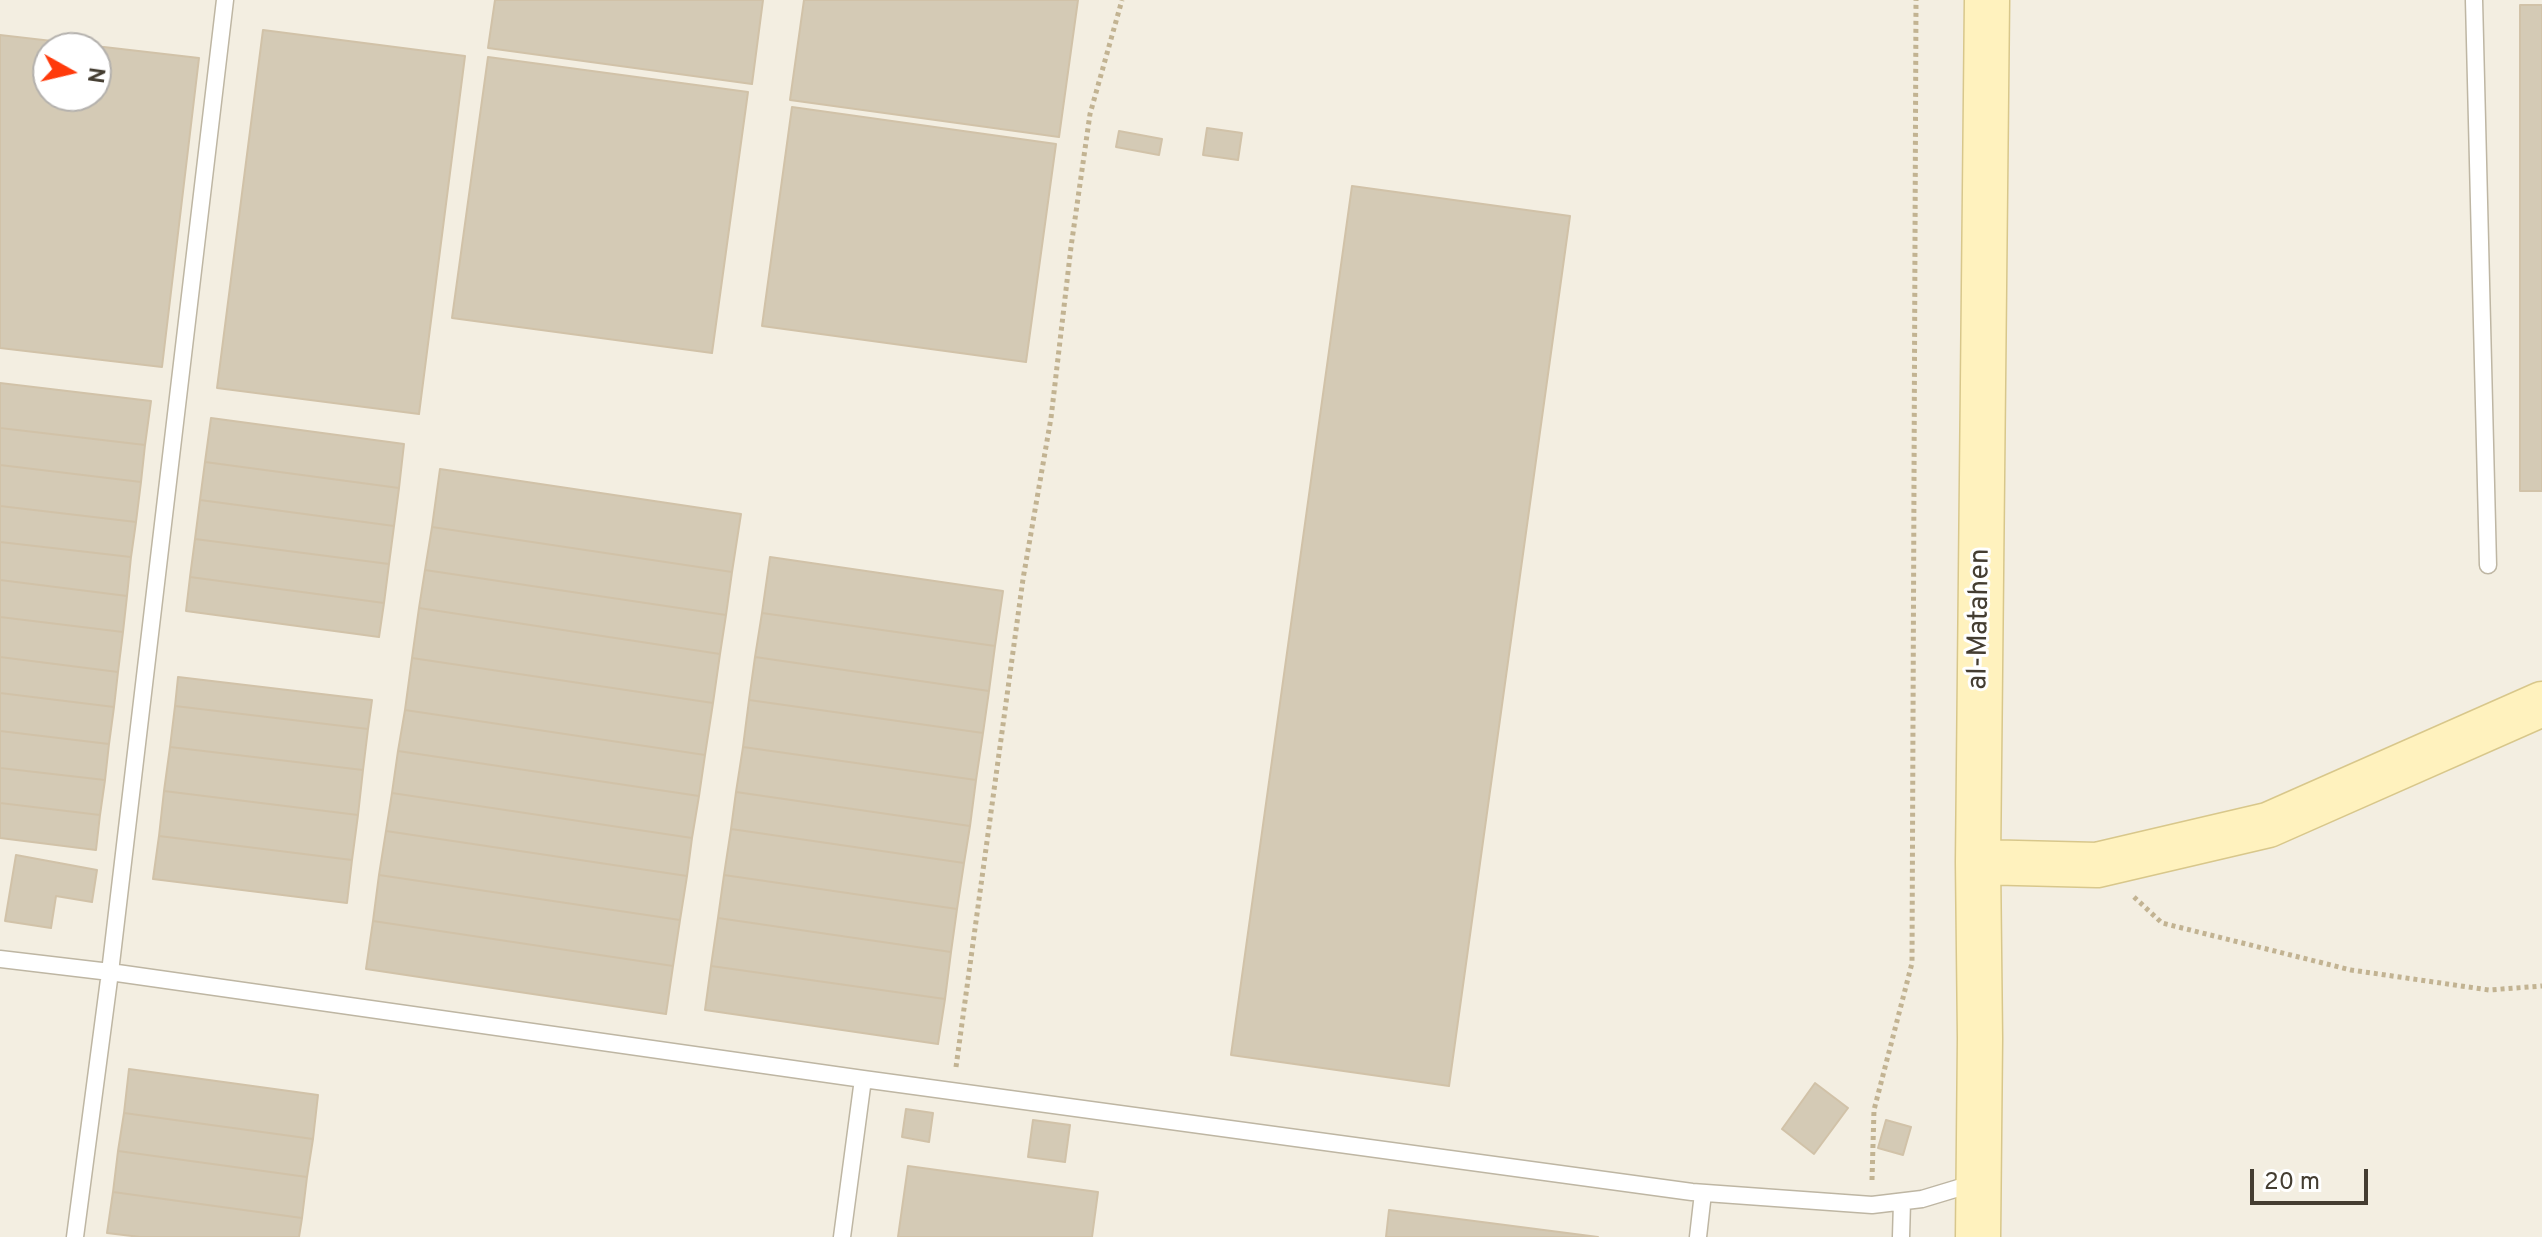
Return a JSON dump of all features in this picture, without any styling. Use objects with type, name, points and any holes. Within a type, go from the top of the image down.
[{"type":"main road","name":"al-Matahen","points":[[1978,1237],[1978,862],[1987,0]]},
{"type":"main road","points":[[1978,862],[2097,865],[2268,825],[2542,704]]},
{"type":"lane","points":[[75,1237],[110,972],[225,0]]},
{"type":"lane","points":[[2474,0],[2488,565]]},
{"type":"lane","points":[[0,959],[1703,1193],[1872,1205],[1922,1199],[1979,1181]]},
{"type":"lane","points":[[842,1237],[863,1079]]},
{"type":"lane","points":[[1698,1237],[1703,1193]]},
{"type":"lane","points":[[1901,1237],[1902,1202]]},
{"type":"path","points":[[953,1091],[1023,579],[1051,418],[1090,114],[1122,0]]},
{"type":"path","points":[[1872,1205],[1874,1110],[1912,963],[1916,0]]},
{"type":"path","points":[[2097,865],[2162,923],[2351,970],[2489,990],[2542,986]]},
{"type":"building","points":[[495,0],[763,0],[752,84],[488,48]]},
{"type":"building","points":[[804,0],[1078,0],[1059,137],[790,100]]},
{"type":"building","points":[[2520,5],[2542,5],[2542,491],[2520,491]]},
{"type":"building","points":[[263,30],[465,56],[419,414],[217,388]]},
{"type":"building","points":[[0,35],[32,39],[32,112],[112,112],[112,48],[199,58],[162,367],[0,348]]},
{"type":"building","points":[[488,57],[748,92],[712,353],[452,318]]},
{"type":"building","points":[[792,107],[1056,144],[1026,362],[762,326]]},
{"type":"building","points":[[1207,128],[1242,133],[1238,160],[1203,155]]},
{"type":"building","points":[[1119,131],[1162,139],[1159,155],[1116,147]]},
{"type":"building","points":[[1352,186],[1570,216],[1449,1086],[1231,1055]]},
{"type":"building","points":[[0,383],[151,401],[145,445],[0,428]]},
{"type":"building","points":[[211,418],[404,444],[399,488],[205,462]]},
{"type":"building","points":[[0,428],[145,445],[141,482],[0,465]]},
{"type":"building","points":[[205,462],[399,488],[394,526],[200,500]]},
{"type":"building","points":[[0,465],[141,482],[136,522],[0,506]]},
{"type":"building","points":[[440,469],[741,514],[732,572],[432,527]]},
{"type":"building","points":[[200,500],[394,526],[389,564],[195,539]]},
{"type":"building","points":[[0,506],[136,522],[131,557],[0,542]]},
{"type":"building","points":[[432,527],[732,572],[726,615],[425,570]]},
{"type":"building","points":[[195,539],[389,564],[384,603],[190,577]]},
{"type":"building","points":[[0,542],[131,557],[127,596],[0,580]]},
{"type":"building","points":[[770,557],[1003,591],[995,646],[762,613]]},
{"type":"building","points":[[425,570],[726,615],[720,654],[419,608]]},
{"type":"building","points":[[190,577],[384,603],[379,637],[186,611]]},
{"type":"building","points":[[0,580],[127,596],[123,632],[0,617]]},
{"type":"building","points":[[419,608],[720,654],[713,703],[412,658]]},
{"type":"building","points":[[762,613],[995,646],[989,691],[755,657]]},
{"type":"building","points":[[0,617],[123,632],[118,672],[0,657]]},
{"type":"building","points":[[0,657],[118,672],[114,707],[0,693]]},
{"type":"building","points":[[755,657],[989,691],[983,733],[749,700]]},
{"type":"building","points":[[412,658],[713,703],[705,755],[405,710]]},
{"type":"building","points":[[178,677],[372,700],[368,729],[175,706]]},
{"type":"building","points":[[0,693],[114,707],[109,744],[0,731]]},
{"type":"building","points":[[749,700],[983,733],[976,780],[743,747]]},
{"type":"building","points":[[175,706],[368,729],[363,770],[170,747]]},
{"type":"building","points":[[405,710],[705,755],[699,796],[398,751]]},
{"type":"building","points":[[0,731],[109,744],[105,780],[0,768]]},
{"type":"building","points":[[170,747],[363,770],[358,815],[164,791]]},
{"type":"building","points":[[743,747],[976,780],[970,826],[736,792]]},
{"type":"building","points":[[398,751],[699,796],[692,838],[392,793]]},
{"type":"building","points":[[0,768],[105,780],[100,815],[0,803]]},
{"type":"building","points":[[164,791],[358,815],[352,860],[159,836]]},
{"type":"building","points":[[736,792],[970,826],[964,863],[731,829]]},
{"type":"building","points":[[392,793],[692,838],[687,876],[386,831]]},
{"type":"building","points":[[0,803],[100,815],[96,850],[0,838]]},
{"type":"building","points":[[731,829],[964,863],[957,909],[724,875]]},
{"type":"building","points":[[386,831],[687,876],[680,920],[379,875]]},
{"type":"building","points":[[159,836],[352,860],[347,903],[153,879]]},
{"type":"building","points":[[16,855],[97,870],[92,902],[56,896],[51,928],[5,921]]},
{"type":"building","points":[[379,875],[680,920],[673,966],[373,921]]},
{"type":"building","points":[[724,875],[957,909],[951,952],[718,918]]},
{"type":"building","points":[[718,918],[951,952],[945,999],[711,966]]},
{"type":"building","points":[[373,921],[673,966],[666,1014],[366,969]]},
{"type":"building","points":[[711,966],[945,999],[938,1044],[705,1010]]},
{"type":"building","points":[[129,1069],[318,1095],[313,1139],[124,1113]]},
{"type":"building","points":[[1815,1083],[1848,1108],[1814,1154],[1782,1129]]},
{"type":"building","points":[[906,1109],[933,1113],[929,1142],[902,1137]]},
{"type":"building","points":[[124,1113],[313,1139],[307,1177],[118,1151]]},
{"type":"building","points":[[1033,1120],[1070,1125],[1065,1162],[1028,1157]]},
{"type":"building","points":[[1886,1120],[1911,1127],[1903,1155],[1878,1148]]},
{"type":"building","points":[[118,1151],[307,1177],[302,1218],[113,1192]]},
{"type":"building","points":[[908,1166],[1098,1192],[1092,1237],[898,1237]]},
{"type":"building","points":[[113,1192],[302,1218],[299,1237],[140,1237],[107,1233]]},
{"type":"building","points":[[1389,1210],[1598,1237],[1386,1237]]}]
